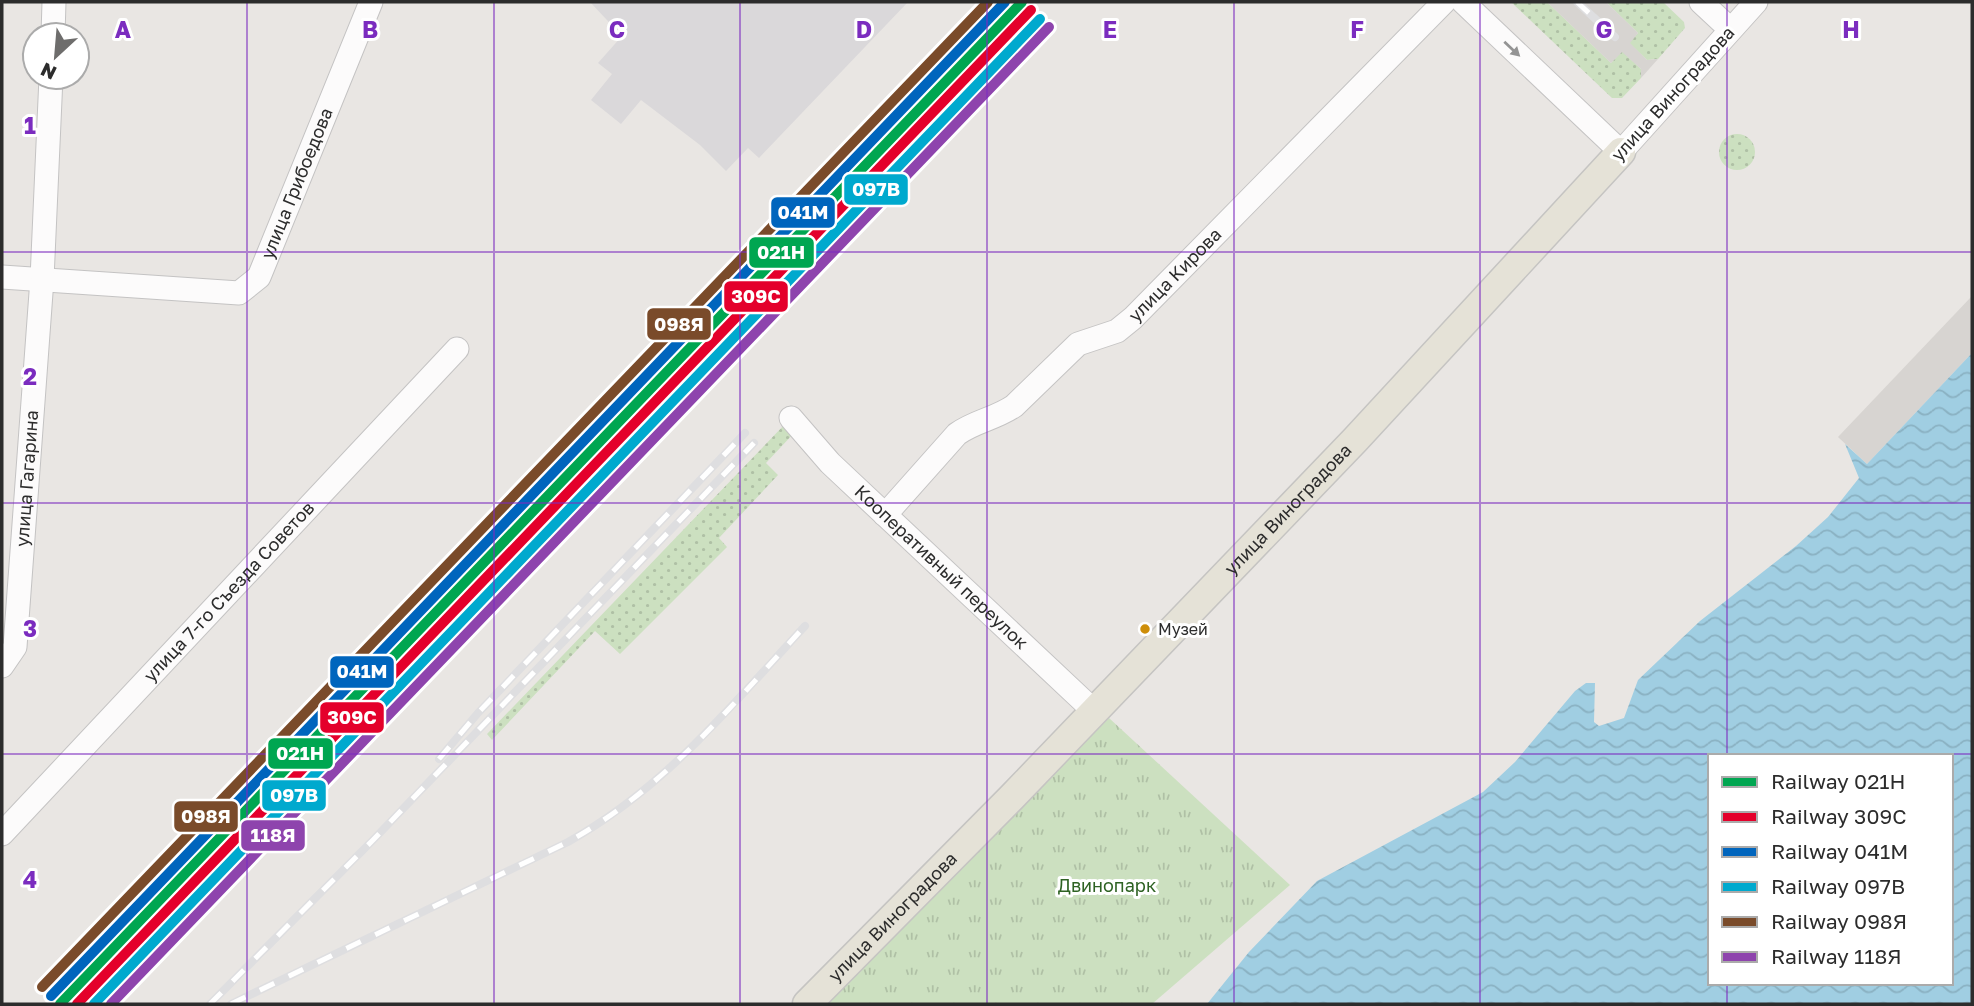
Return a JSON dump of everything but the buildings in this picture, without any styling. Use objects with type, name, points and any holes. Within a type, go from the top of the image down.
[{"type":"main road","name":"улица Виноградова","points":[[807,1004],[1095,712],[1355,440],[1621,152]]},
{"type":"street","points":[[53,21],[54,2]]},
{"type":"street","name":"улица Грибоедова","points":[[2,277],[239,293],[259,277],[371,2]]},
{"type":"street","name":"улица Кирова","points":[[886,514],[967,426],[1014,407],[1078,344],[1117,331],[1133,318],[1444,2]]},
{"type":"street","points":[[1463,2],[1621,152]]},
{"type":"street","points":[[1701,2],[1730,29]]},
{"type":"street","name":"улица Виноградова","points":[[1621,152],[1756,2]]},
{"type":"street","name":"улица Гагарина","points":[[2,666],[15,647],[42,279],[50,91]]},
{"type":"street","name":"улица 7-го Съезда Советов","points":[[2,834],[457,349]]},
{"type":"street","name":"Кооперативный переулок","points":[[791,418],[830,463],[1095,712]]},
{"type":"shaded area","points":[[590,2],[908,2],[759,158],[748,148],[726,171],[700,145],[641,100],[621,124],[591,100],[612,74],[598,63],[622,36]]},
{"type":"shaded area","points":[[1547,2],[1606,2],[1638,33],[1630,43],[1647,60],[1658,59],[1641,78],[1641,69],[1622,52],[1611,63]]},
{"type":"shaded area","points":[[1972,296],[1972,353],[1867,464],[1838,437]]},
{"type":"green space","points":[[1511,2],[1547,2],[1611,63],[1622,51],[1641,69],[1641,78],[1622,98],[1612,98]]},
{"type":"green space","points":[[1606,2],[1663,2],[1684,22],[1685,28],[1658,59],[1647,60],[1629,43],[1638,33]]},
{"type":"green space","points":[[1737,134],[1750,139],[1755,152],[1750,165],[1737,170],[1724,165],[1719,152],[1724,139]]},
{"type":"green space","points":[[786,423],[795,432],[766,463],[778,475],[719,538],[727,547],[620,654],[595,631],[492,740],[487,734]]},
{"type":"green space","name":"Двинопарк","points":[[1109,718],[1290,885],[1152,1004],[819,1004]]},
{"type":"water","points":[[1972,353],[1972,1004],[1207,1004],[1249,952],[1317,881],[1483,792],[1515,762],[1575,691],[1586,683],[1595,683],[1594,722],[1599,726],[1624,718],[1638,680],[1700,621],[1796,546],[1828,517],[1859,478],[1845,444],[1867,464]]},
{"type":"railway","points":[[1577,2],[1615,37]]},
{"type":"railway","points":[[439,759],[478,713],[745,433]]},
{"type":"railway","points":[[210,1004],[373,840],[754,443]]},
{"type":"railway","points":[[88,1004],[486,591]]},
{"type":"railway","points":[[108,1004],[483,612]]},
{"type":"railway","points":[[231,1004],[568,842],[603,820],[636,796],[695,744],[805,626]]},
{"type":"rail line","name":"098Я","points":[[42,987],[988,2]]},
{"type":"rail line","name":"041М","points":[[51,996],[1005,2]]},
{"type":"rail line","name":"021Н","points":[[60,1004],[1022,2]]},
{"type":"rail line","name":"309С","points":[[77,1004],[1031,10]]},
{"type":"rail line","name":"097В","points":[[94,1004],[1040,19]]},
{"type":"rail line","name":"118Я","points":[[111,1004],[1049,27]]},
{"type":"place","name":"Музей","points":[[1145,629]]}]
